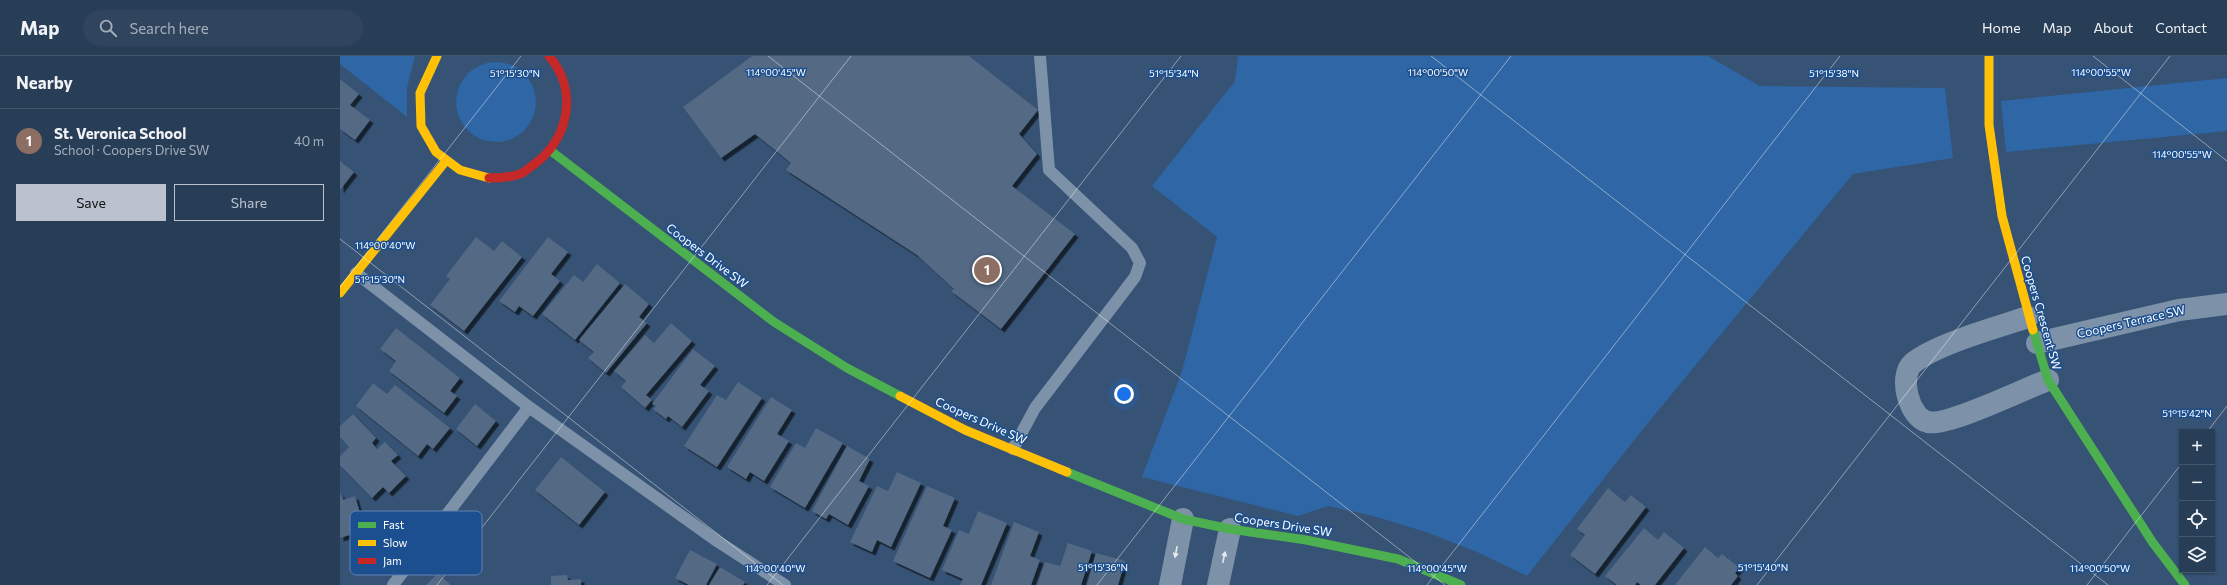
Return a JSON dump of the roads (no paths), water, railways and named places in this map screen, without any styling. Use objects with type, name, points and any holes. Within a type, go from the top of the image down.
[{"type":"street","points":[[437,56],[426,72],[419,96],[420,121],[429,144],[445,162],[466,174],[488,179],[512,177],[534,167],[551,151],[561,134],[567,116],[567,96],[562,76],[549,56]]},
{"type":"street","name":"Coopers Crescent SW","points":[[1989,56],[1989,125],[1994,171],[2002,216],[2028,317],[2048,380],[2153,543],[2185,585]]},
{"type":"street","name":"Coopers Drive SW","points":[[551,151],[774,322],[847,368],[965,430],[1183,519],[1230,529],[1306,540],[1398,559],[1461,585]]},
{"type":"street","points":[[340,293],[445,162]]},
{"type":"street","name":"Coopers Terrace SW","points":[[2037,344],[2179,310],[2227,304]]},
{"type":"street","points":[[2028,317],[1931,352],[1912,364],[1905,387],[1915,413],[1928,422],[1947,421],[2048,380]]},
{"type":"street","points":[[1170,585],[1183,519]]},
{"type":"street","points":[[1218,585],[1230,529]]},
{"type":"lane","points":[[1013,449],[1034,408],[1135,277],[1140,263],[1132,248],[1049,170],[1040,56]]},
{"type":"lane","points":[[356,273],[529,407],[717,541],[785,585]]},
{"type":"lane","points":[[450,511],[529,407]]},
{"type":"lane","points":[[393,585],[401,575]]},
{"type":"place","name":"St. Veronica School","points":[[987,270]]}]
